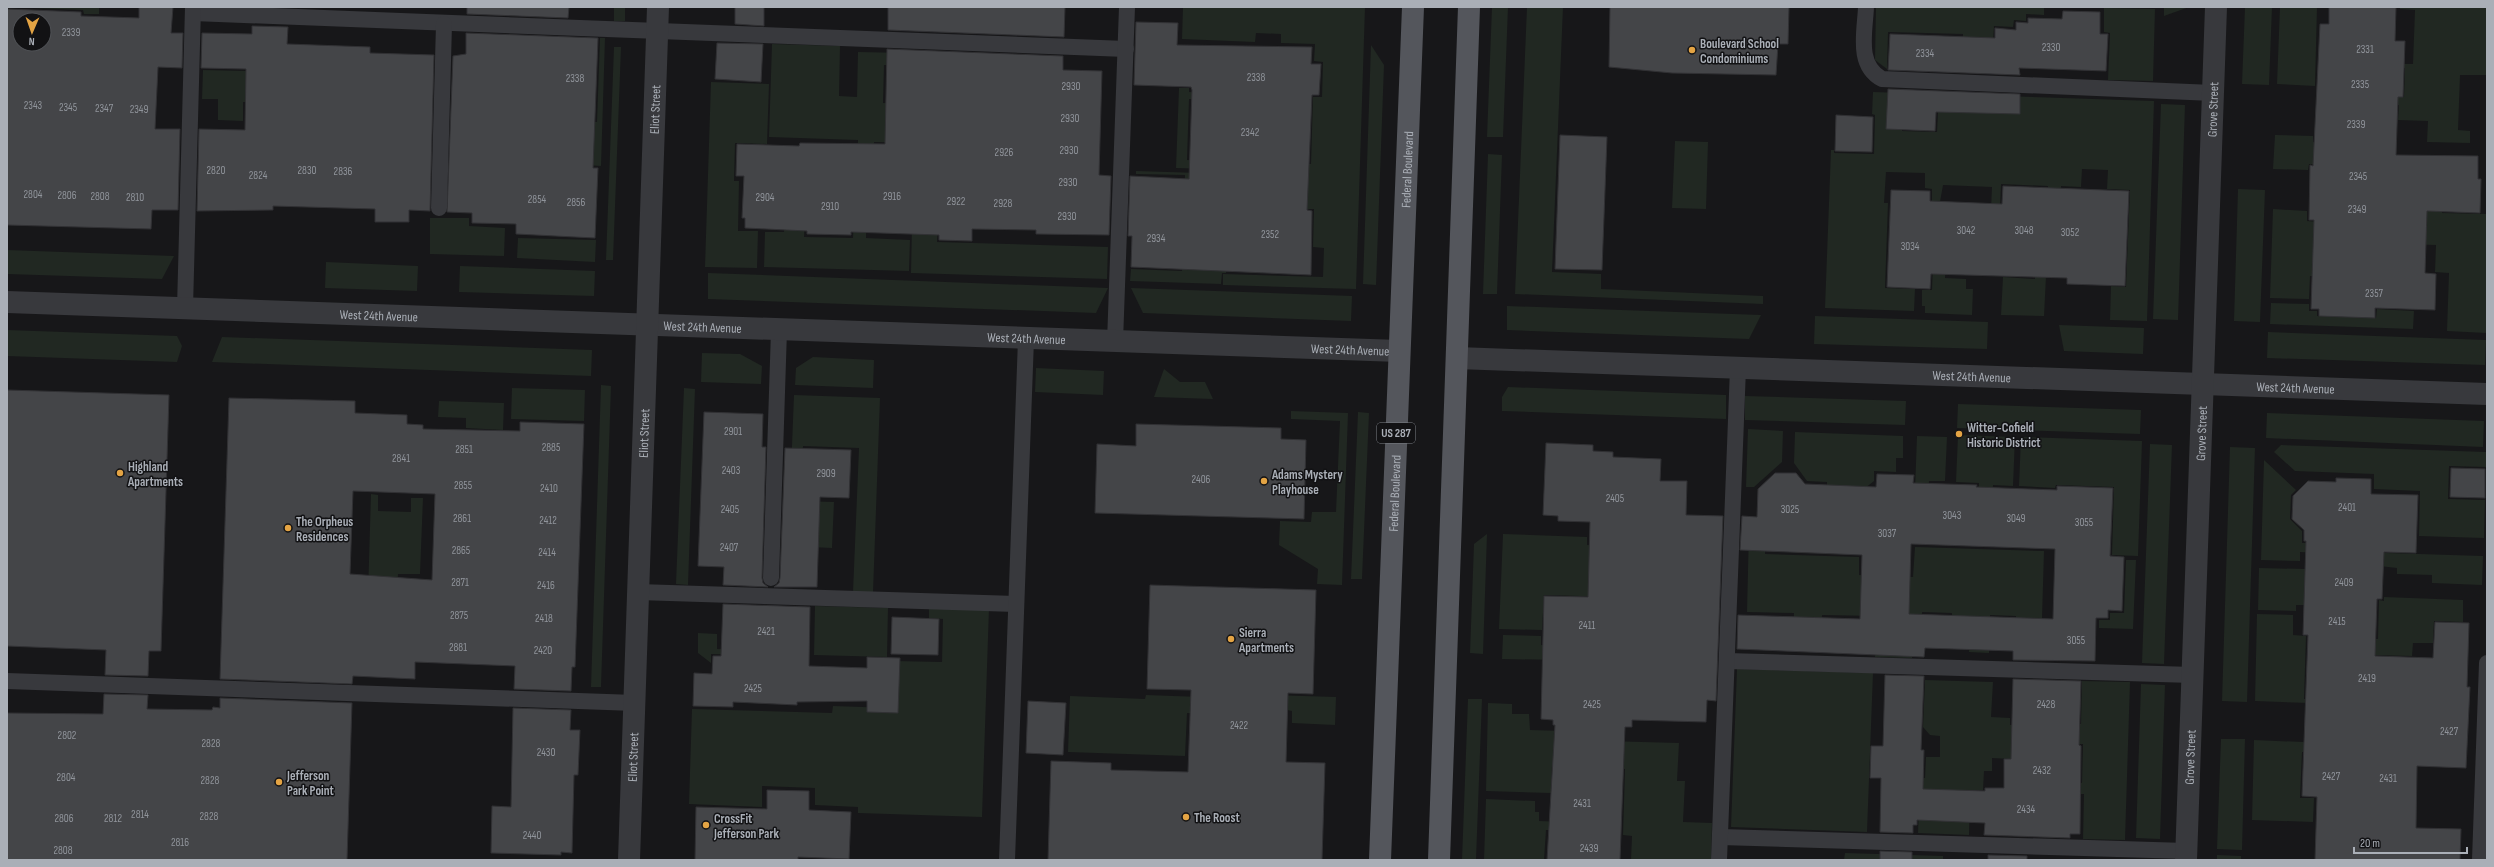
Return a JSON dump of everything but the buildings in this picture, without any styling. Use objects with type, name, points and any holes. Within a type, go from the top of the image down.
[{"type":"main road","name":"Federal Boulevard","points":[[1380,860],[1413,7]]},
{"type":"main road","points":[[1440,860],[1469,7]]},
{"type":"street","name":"Eliot Street","points":[[629,860],[658,7]]},
{"type":"street","name":"Grove Street","points":[[2186,856],[2216,7]]},
{"type":"street","name":"West 24th Avenue","points":[[7,302],[1399,352]]},
{"type":"street","name":"West 24th Avenue","points":[[1457,358],[2487,394]]},
{"type":"lane","points":[[1115,342],[1127,7]]},
{"type":"lane","points":[[1866,7],[1866,61],[1869,69],[1882,79],[2213,93]]},
{"type":"lane","points":[[185,308],[193,10],[444,24],[657,33],[1126,49]]},
{"type":"lane","points":[[440,208],[444,24]]},
{"type":"lane","points":[[771,578],[779,330]]},
{"type":"lane","points":[[1007,860],[1026,339]]},
{"type":"lane","points":[[1719,860],[1738,368]]},
{"type":"lane","points":[[638,592],[1016,604]]},
{"type":"lane","points":[[1727,661],[2192,675]]},
{"type":"lane","points":[[2480,860],[2487,663]]},
{"type":"lane","points":[[7,681],[635,703]]},
{"type":"lane","points":[[1720,837],[2186,856]]},
{"type":"shaded area","points":[[8,7],[99,7],[99,14],[84,14],[83,10]]},
{"type":"shaded area","points":[[614,7],[625,7],[625,21],[614,21]]},
{"type":"shaded area","points":[[1183,7],[1365,7],[1356,289],[1223,285],[1223,274],[1323,277],[1324,248],[1313,247],[1314,209],[1297,209],[1299,164],[1311,164],[1313,97],[1322,97],[1323,62],[1314,61],[1315,44],[1281,43],[1281,34],[1256,33],[1255,42],[1182,39]]},
{"type":"shaded area","points":[[1492,7],[1508,7],[1503,137],[1487,137]]},
{"type":"shaded area","points":[[1527,7],[1563,7],[1552,272],[1601,274],[1601,289],[1763,296],[1763,304],[1515,294]]},
{"type":"shaded area","points":[[1876,7],[2044,7],[2044,15],[2026,14],[2026,21],[2014,20],[2013,27],[1994,26],[1992,59],[1962,58],[1963,34],[1888,32],[1887,69],[1875,60]]},
{"type":"shaded area","points":[[2164,7],[2189,7],[2164,16]]},
{"type":"shaded area","points":[[2245,7],[2272,7],[2269,85],[2242,84]]},
{"type":"shaded area","points":[[2280,7],[2317,7],[2315,86],[2277,84]]},
{"type":"shaded area","points":[[2400,7],[2487,7],[2487,75],[2460,75],[2458,130],[2470,131],[2470,143],[2427,142],[2428,121],[2398,120],[2399,105],[2395,105],[2395,97],[2404,97],[2405,68],[2396,68],[2396,64],[2413,64],[2415,10],[2400,9]]},
{"type":"shaded area","points":[[2104,8],[2155,9],[2153,81],[2108,80],[2110,33],[2104,32]]},
{"type":"shaded area","points":[[600,38],[605,38],[601,166],[585,165],[520,121],[597,122]]},
{"type":"shaded area","points":[[772,44],[840,46],[839,96],[857,97],[858,52],[908,53],[908,65],[884,65],[883,103],[913,104],[914,143],[874,142],[873,162],[857,162],[858,140],[769,137]]},
{"type":"shaded area","points":[[1371,45],[1384,65],[1376,285],[1363,284]]},
{"type":"shaded area","points":[[614,47],[621,47],[613,260],[606,260]]},
{"type":"shaded area","points":[[203,70],[247,71],[247,102],[243,102],[243,121],[218,120],[218,99],[202,99]]},
{"type":"shaded area","points":[[711,82],[769,84],[767,144],[735,143],[734,181],[739,181],[738,231],[758,231],[757,268],[705,267]]},
{"type":"shaded area","points":[[1179,88],[1189,88],[1189,92],[1243,94],[1242,100],[1189,99],[1187,160],[1240,162],[1240,170],[1176,168]]},
{"type":"shaded area","points":[[1873,92],[1903,93],[1902,131],[1937,132],[1939,94],[2154,101],[2147,321],[2110,320],[2111,286],[2126,287],[2130,190],[2107,189],[2108,170],[2082,169],[2081,187],[2061,186],[2060,213],[2048,213],[2048,186],[2001,184],[2000,209],[1991,209],[1992,187],[1943,185],[1940,202],[1932,202],[1932,189],[1925,188],[1925,173],[1886,172],[1884,203],[1888,203],[1885,288],[1915,289],[1914,311],[1825,308],[1831,150],[1834,150],[1834,153],[1874,154],[1875,115],[1872,114]]},
{"type":"shaded area","points":[[2161,104],[2185,105],[2178,320],[2153,319]]},
{"type":"shaded area","points":[[2275,135],[2313,136],[2313,142],[2322,143],[2323,165],[2309,164],[2308,170],[2273,169]]},
{"type":"shaded area","points":[[1675,141],[1708,142],[1706,209],[1672,208]]},
{"type":"shaded area","points":[[1488,154],[1502,155],[1497,294],[1483,294]]},
{"type":"shaded area","points":[[856,165],[868,165],[866,238],[910,240],[909,271],[764,267],[765,232],[784,232],[785,222],[805,217],[804,237],[853,238]]},
{"type":"shaded area","points":[[1136,171],[1298,176],[1227,232],[1226,273],[1222,273],[1221,284],[1130,281],[1131,269],[1182,271],[1185,175],[1136,174]]},
{"type":"shaded area","points":[[2238,189],[2265,190],[2260,322],[2234,321]]},
{"type":"shaded area","points":[[2442,192],[2442,213],[2487,214],[2487,333],[2447,331],[2449,273],[2435,272],[2436,245],[2364,243]]},
{"type":"shaded area","points":[[1935,206],[1946,255],[1945,278],[1966,279],[1966,289],[1973,289],[1972,315],[1925,313],[1925,306],[1922,306],[1922,290],[1932,290]]},
{"type":"shaded area","points":[[2273,209],[2307,211],[2307,221],[2320,222],[2318,276],[2310,276],[2309,299],[2270,298]]},
{"type":"shaded area","points":[[430,218],[469,218],[469,226],[505,228],[504,256],[430,254]]},
{"type":"shaded area","points":[[912,224],[938,226],[937,242],[1108,247],[1107,279],[911,273]]},
{"type":"shaded area","points":[[518,238],[596,240],[595,262],[517,258]]},
{"type":"shaded area","points":[[7,250],[174,256],[162,279],[7,274]]},
{"type":"shaded area","points":[[326,262],[418,266],[417,291],[325,288]]},
{"type":"shaded area","points":[[460,266],[595,271],[594,296],[459,292]]},
{"type":"shaded area","points":[[708,273],[1108,288],[1096,313],[708,299]]},
{"type":"shaded area","points":[[2035,276],[2046,276],[2044,316],[2001,315],[2003,277],[2035,279]]},
{"type":"shaded area","points":[[1131,288],[1352,296],[1351,321],[1143,313]]},
{"type":"shaded area","points":[[2271,303],[2309,304],[2309,311],[2317,311],[2317,316],[2376,318],[2377,309],[2414,311],[2413,329],[2270,324]]},
{"type":"shaded area","points":[[1507,306],[1761,315],[1749,339],[1507,330]]},
{"type":"shaded area","points":[[1815,316],[1988,322],[1987,349],[1814,344]]},
{"type":"shaded area","points":[[2059,325],[2144,328],[2143,354],[2064,351]]},
{"type":"shaded area","points":[[7,330],[177,336],[182,346],[177,362],[7,356]]},
{"type":"shaded area","points":[[2268,332],[2486,340],[2485,365],[2267,358]]},
{"type":"shaded area","points":[[222,337],[592,350],[591,376],[212,362]]},
{"type":"shaded area","points":[[702,353],[740,354],[762,366],[761,384],[701,382]]},
{"type":"shaded area","points":[[813,357],[874,360],[873,388],[795,385],[796,368]]},
{"type":"shaded area","points":[[1036,368],[1104,371],[1103,395],[1035,392]]},
{"type":"shaded area","points":[[1164,369],[1180,382],[1205,382],[1213,399],[1154,397]]},
{"type":"shaded area","points":[[601,385],[611,386],[601,687],[591,687]]},
{"type":"shaded area","points":[[1508,387],[1726,395],[1726,419],[1502,411],[1502,397]]},
{"type":"shaded area","points":[[512,388],[585,390],[584,421],[511,419]]},
{"type":"shaded area","points":[[684,388],[695,389],[688,585],[676,584]]},
{"type":"shaded area","points":[[794,395],[880,398],[873,593],[853,592],[859,448],[803,446],[800,501],[834,502],[832,548],[788,546]]},
{"type":"shaded area","points":[[1745,396],[1906,401],[1905,425],[1745,420]]},
{"type":"shaded area","points":[[439,401],[504,403],[503,430],[466,428],[466,418],[438,417]]},
{"type":"shaded area","points":[[1958,404],[2141,410],[2140,434],[1957,428]]},
{"type":"shaded area","points":[[1291,411],[1348,413],[1342,585],[1317,584],[1318,569],[1279,545],[1280,521],[1311,522],[1312,512],[1336,512],[1340,421],[1291,419]]},
{"type":"shaded area","points":[[1358,412],[1369,413],[1362,579],[1351,579]]},
{"type":"shaded area","points":[[2267,413],[2484,421],[2483,447],[2266,438]]},
{"type":"shaded area","points":[[1748,429],[1783,431],[1782,462],[1754,487],[1746,487]]},
{"type":"shaded area","points":[[1795,432],[1903,436],[1903,458],[1896,458],[1896,472],[1874,471],[1874,481],[1860,492],[1826,530],[1827,482],[1807,481],[1794,463]]},
{"type":"shaded area","points":[[1958,435],[2015,437],[2013,486],[1993,485],[1990,547],[1976,546],[1979,483],[1956,482]]},
{"type":"shaded area","points":[[1917,436],[1947,437],[1945,481],[1929,481],[1926,544],[1913,544]]},
{"type":"shaded area","points":[[2021,437],[2142,441],[2138,556],[2112,555],[2114,487],[2056,485],[2055,488],[2019,486]]},
{"type":"shaded area","points":[[2150,444],[2172,445],[2164,664],[2142,663]]},
{"type":"shaded area","points":[[2281,445],[2486,452],[2486,467],[2449,466],[2448,499],[2485,500],[2484,538],[2419,536],[2420,491],[2374,489],[2374,474],[2295,471],[2274,452]]},
{"type":"shaded area","points":[[2230,447],[2255,448],[2247,702],[2222,701]]},
{"type":"shaded area","points":[[2264,460],[2296,490],[2291,495],[2290,519],[2302,531],[2302,543],[2311,543],[2340,554],[2300,552],[2300,561],[2261,560]]},
{"type":"shaded area","points":[[371,494],[378,495],[378,511],[411,512],[411,498],[423,498],[420,574],[398,574],[397,598],[367,628]]},
{"type":"shaded area","points":[[1749,529],[1765,529],[1765,554],[1859,557],[1859,575],[1913,577],[1915,547],[2044,551],[2042,619],[2015,658],[2016,616],[1990,615],[1989,653],[1969,652],[1970,629],[1952,628],[1952,613],[1922,612],[1921,644],[1913,644],[1912,658],[1875,657],[1876,616],[1822,615],[1821,651],[1792,650],[1794,613],[1747,612]]},
{"type":"shaded area","points":[[1487,534],[1483,654],[1470,653],[1474,544]]},
{"type":"shaded area","points":[[1503,534],[1587,537],[1587,545],[1616,546],[1614,597],[1544,595],[1542,630],[1499,629]]},
{"type":"shaded area","points":[[2355,552],[2483,556],[2482,585],[2432,583],[2432,575],[2397,574],[2397,568],[2370,565]]},
{"type":"shaded area","points":[[2126,560],[2136,560],[2133,629],[2099,628],[2099,620],[2110,620],[2110,613],[2124,613]]},
{"type":"shaded area","points":[[2259,568],[2305,569],[2304,598],[2307,599],[2306,605],[2296,605],[2296,611],[2258,610]]},
{"type":"shaded area","points":[[2384,597],[2463,600],[2463,622],[2434,621],[2433,643],[2413,643],[2412,656],[2368,655],[2369,639],[2378,639],[2379,600],[2384,601]]},
{"type":"shaded area","points":[[815,606],[888,608],[887,657],[814,655]]},
{"type":"shaded area","points":[[929,606],[989,608],[982,817],[858,813],[858,807],[815,805],[815,788],[762,786],[762,807],[689,804],[692,709],[832,713],[833,706],[892,708],[894,661],[942,662],[943,619],[929,618]]},
{"type":"shaded area","points":[[2257,614],[2293,615],[2293,635],[2306,636],[2304,699],[2310,699],[2310,703],[2255,701]]},
{"type":"shaded area","points":[[698,633],[717,634],[717,649],[786,651],[785,656],[711,654],[711,663],[698,653]]},
{"type":"shaded area","points":[[1503,635],[1541,636],[1541,645],[1578,646],[1561,660],[1502,659]]},
{"type":"shaded area","points":[[1737,669],[1873,673],[1867,832],[1731,827]]},
{"type":"shaded area","points":[[1925,680],[1993,682],[1991,717],[2010,718],[2010,725],[2013,725],[2012,759],[1992,758],[1992,771],[1984,771],[1983,790],[1970,790],[1969,835],[1918,833],[1920,778],[1925,778],[1926,757],[1940,757],[1940,736],[1930,735],[1923,727]]},
{"type":"shaded area","points":[[2082,681],[2130,682],[2125,840],[2083,839],[2084,794],[2074,794],[2074,783],[2082,783],[2083,744],[2076,744],[2074,724],[2081,724]]},
{"type":"shaded area","points":[[2141,684],[2165,685],[2160,839],[2136,838]]},
{"type":"shaded area","points":[[1206,693],[1336,697],[1335,725],[1292,723],[1292,711]]},
{"type":"shaded area","points":[[1146,695],[1201,697],[1201,714],[1187,713],[1185,756],[1068,752],[1070,696],[1145,699]]},
{"type":"shaded area","points":[[1468,699],[1482,699],[1476,860],[1462,860]]},
{"type":"shaded area","points":[[1488,703],[1512,704],[1512,714],[1529,714],[1530,730],[1564,731],[1564,767],[1552,766],[1551,793],[1486,791]]},
{"type":"shaded area","points":[[2221,739],[2245,739],[2242,850],[2217,849]]},
{"type":"shaded area","points":[[1569,740],[1679,743],[1677,781],[1685,781],[1683,822],[1712,823],[1711,859],[1631,860],[1632,836],[1623,835],[1625,769],[1568,767]]},
{"type":"shaded area","points":[[2254,740],[2326,743],[2326,753],[2302,752],[2300,798],[2314,798],[2313,822],[2252,820]]},
{"type":"shaded area","points":[[1486,799],[1535,801],[1535,812],[1539,812],[1539,821],[1621,824],[1621,833],[1546,830],[1544,860],[1484,860]]},
{"type":"shaded area","points":[[1845,853],[1943,856],[1943,860],[1844,860]]},
{"type":"shaded area","points":[[2217,855],[2241,856],[2241,860],[2217,860]]},
{"type":"place","name":"Boulevard School Condominiums","points":[[1692,50]]},
{"type":"place","name":"Witter-Cofield Historic District","points":[[1959,434]]},
{"type":"place","name":"Highland Apartments","points":[[120,473]]},
{"type":"place","name":"Adams Mystery Playhouse","points":[[1264,481]]},
{"type":"place","name":"The Orpheus Residences","points":[[288,528]]},
{"type":"place","name":"Sierra Apartments","points":[[1231,639]]},
{"type":"place","name":"Jefferson Park Point","points":[[279,782]]},
{"type":"place","name":"The Roost","points":[[1186,817]]},
{"type":"place","name":"CrossFit Jefferson Park","points":[[706,825]]}]
